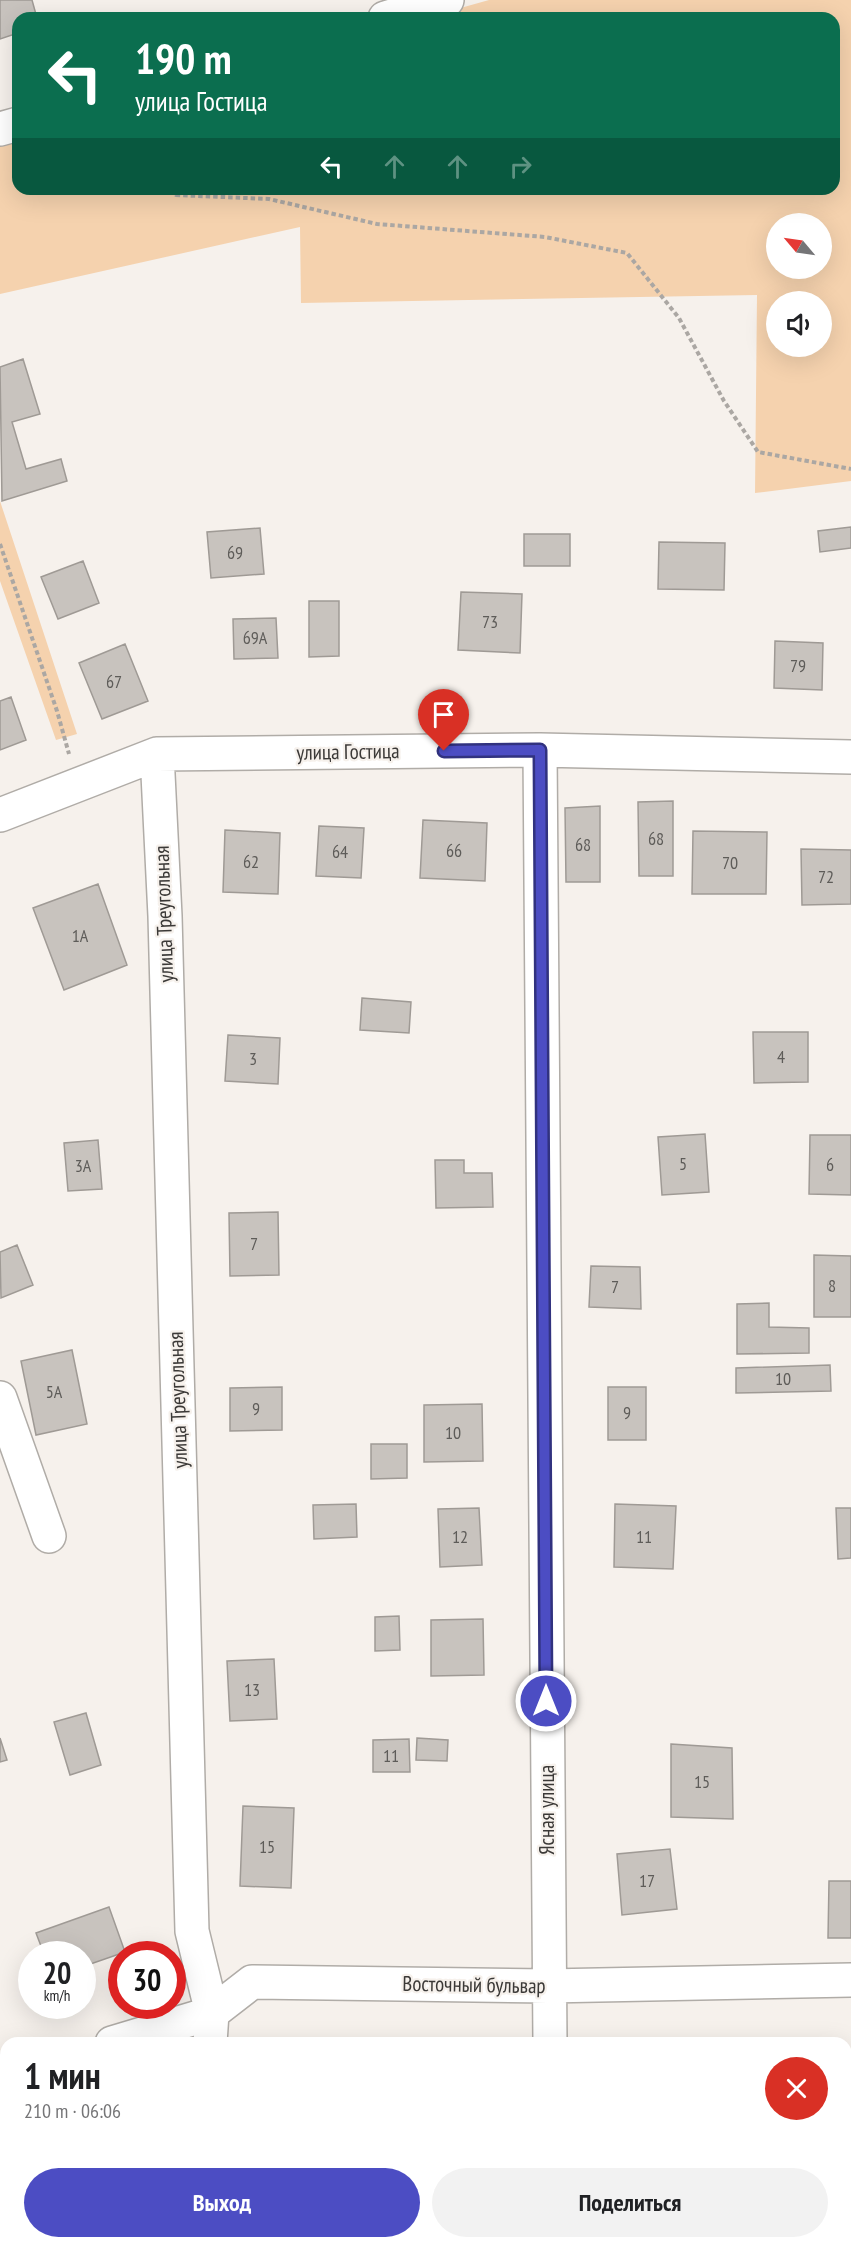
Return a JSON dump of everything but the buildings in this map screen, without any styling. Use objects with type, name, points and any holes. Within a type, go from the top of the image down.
[{"type":"street","points":[[405,12],[447,0]]},
{"type":"street","name":"улица Гостица","points":[[0,815],[157,754],[540,750],[851,758]]},
{"type":"street","name":"Ясная улица","points":[[540,750],[550,2037]]},
{"type":"street","name":"улица Треугольная","points":[[157,754],[165,916],[192,1931],[211,2028]]},
{"type":"street","points":[[0,1398],[49,1536]]},
{"type":"street","name":"Восточный бульвар","points":[[152,2037],[211,2028],[252,1982],[548,1986],[851,1980]]},
{"type":"path","points":[[176,195],[268,199],[377,224],[545,237],[627,253],[679,318],[724,401],[758,452],[851,469]]},
{"type":"path","points":[[0,544],[57,711],[78,785]]},
{"type":"shaded area","points":[[489,0],[851,0],[851,481],[755,493],[757,295],[301,303],[300,227],[0,294],[0,137],[12,134],[12,195],[840,195],[840,12],[446,12]]},
{"type":"shaded area","points":[[0,501],[77,734],[56,740],[0,581]]},
{"type":"route","points":[[444,751],[540,750],[546,1701]]}]
